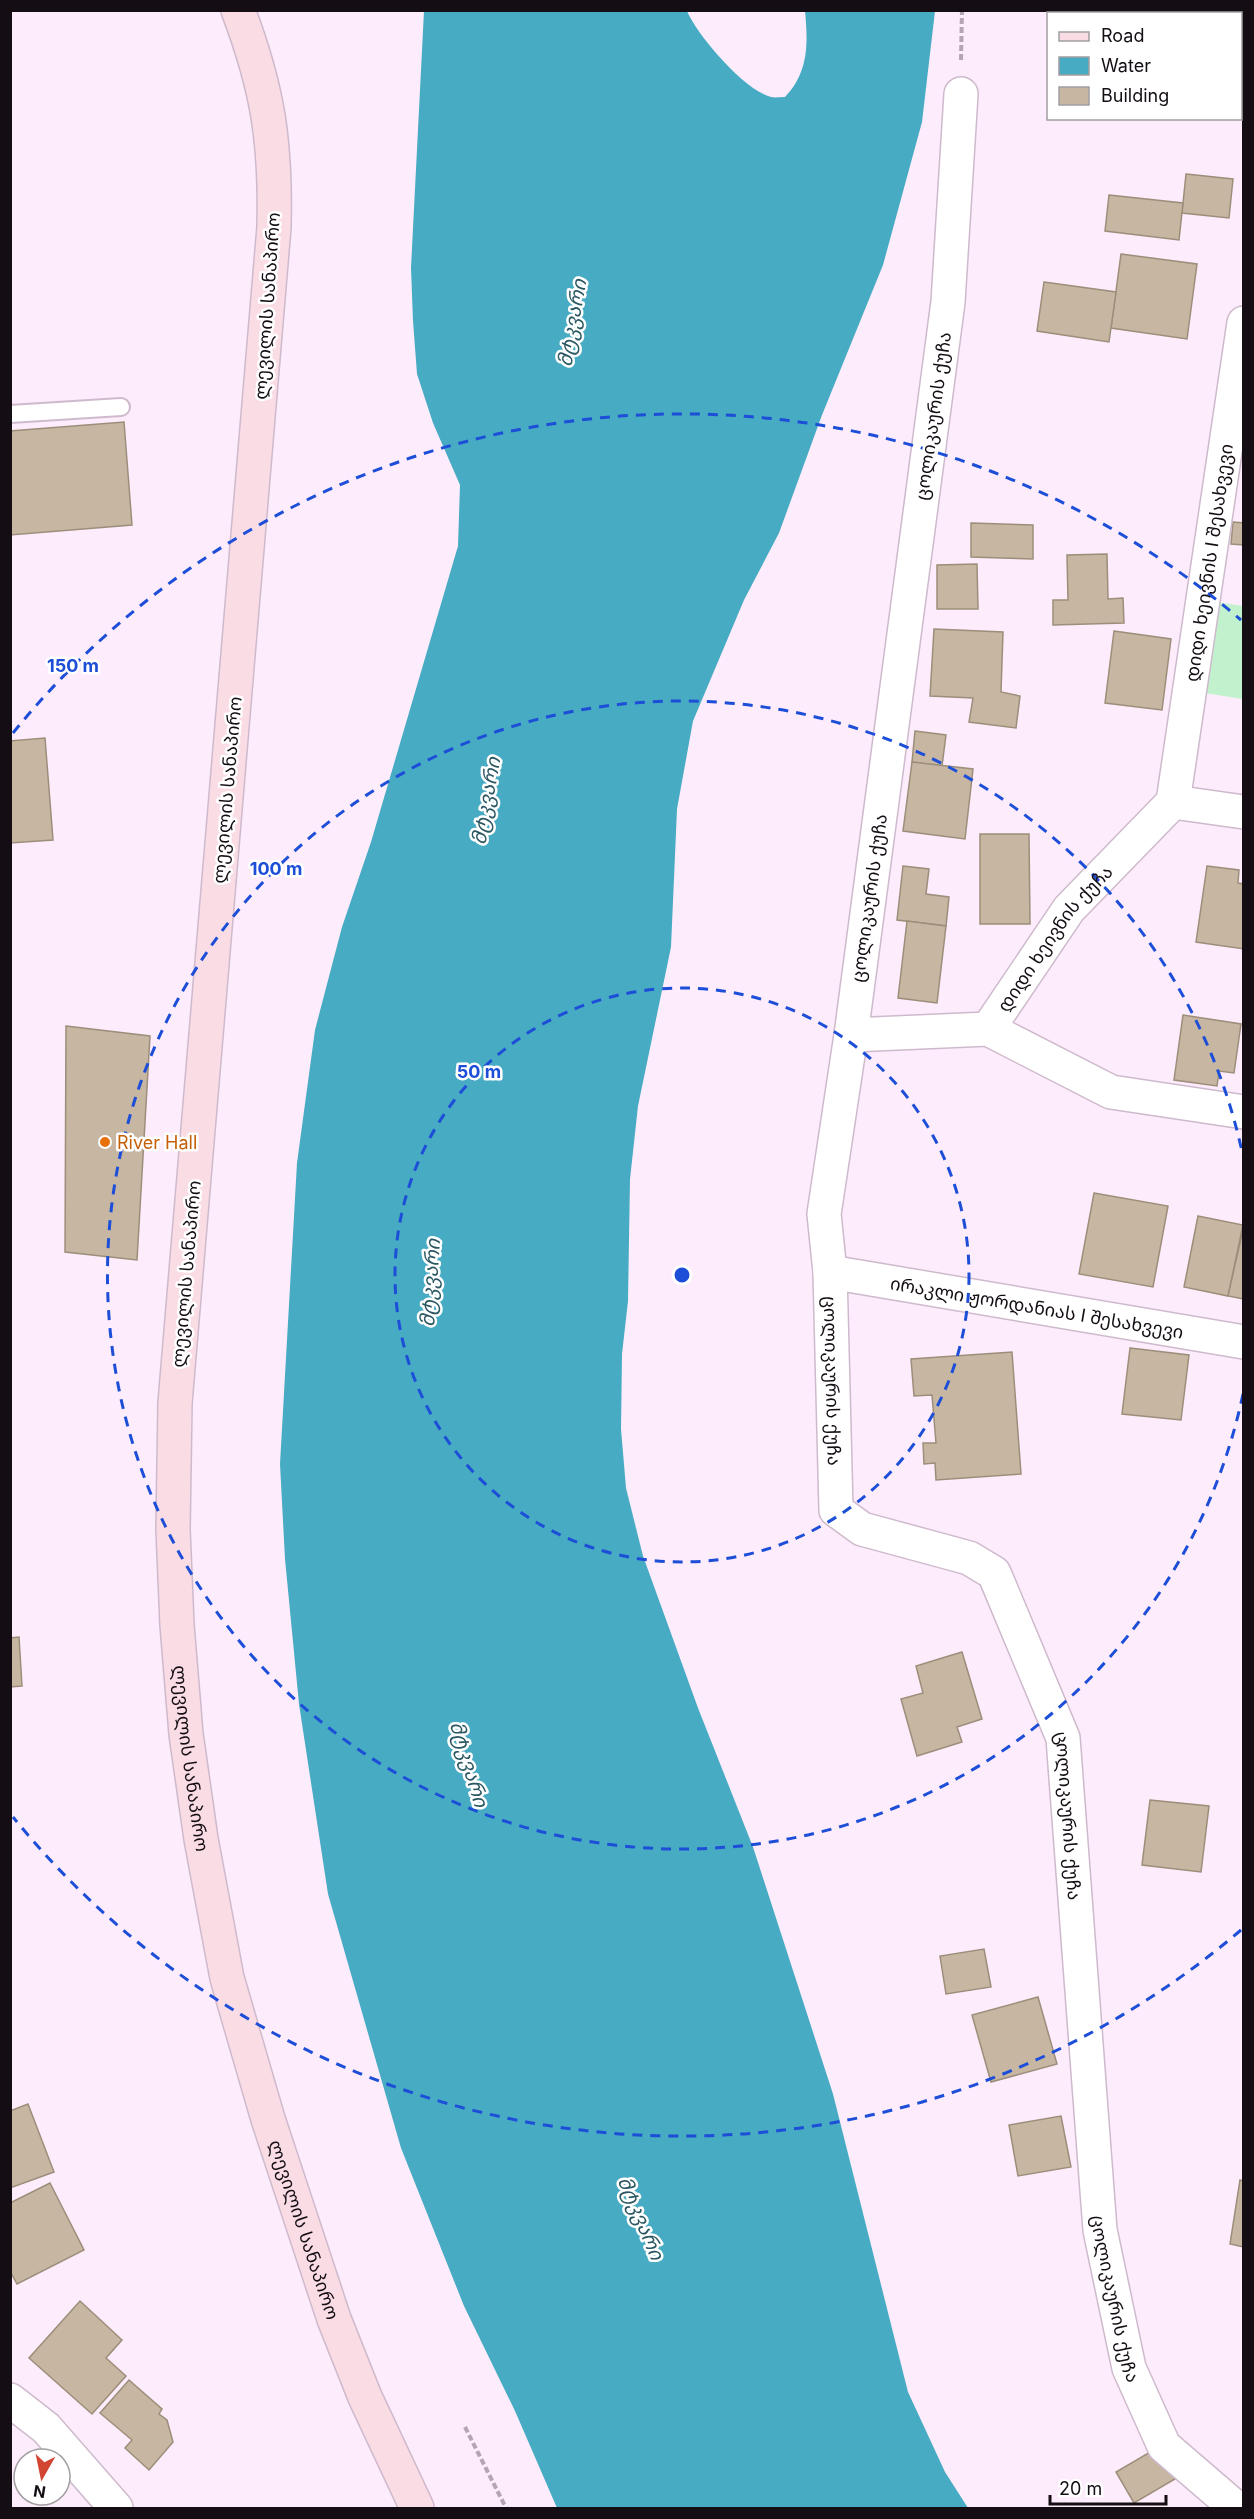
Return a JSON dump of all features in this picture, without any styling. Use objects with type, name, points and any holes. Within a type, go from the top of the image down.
[{"type":"main road","name":"ლევილის სანაპირო","points":[[238,10],[255,57],[268,104],[273,139],[274,227],[175,1403],[173,1529],[177,1625],[186,1734],[201,1839],[227,1978],[268,2119],[334,2319],[365,2397],[417,2508]]},
{"type":"street","name":"ცოლიკაურის ქუჩა","points":[[961,94],[948,302],[851,1035],[825,1214],[830,1272],[836,1510],[862,1529],[969,1558],[994,1574],[1064,1738],[1100,2230],[1129,2368],[1164,2446],[1236,2508]]},
{"type":"street","name":"დიდი ხეივნის I შესახვევი","points":[[1173,802],[1243,334]]},
{"type":"street","name":"დიდი ხეივნის ქუჩა","points":[[851,1035],[988,1029],[1069,909],[1173,802]]},
{"type":"street","points":[[1173,802],[1244,812]]},
{"type":"street","points":[[988,1029],[1111,1092],[1244,1112]]},
{"type":"street","name":"ირაკლი ჟორდანიას I შესახვევი","points":[[830,1272],[1244,1342]]},
{"type":"street","points":[[10,2400],[46,2428],[116,2508]]},
{"type":"lane","points":[[10,414],[121,407]]},
{"type":"path","points":[[961,94],[962,10]]},
{"type":"path","points":[[465,2427],[506,2508]]},
{"type":"green space","points":[[1210,601],[1243,606],[1243,699],[1198,692]]},
{"type":"water","name":"მტკვარი","points":[[424,11],[687,11],[711,47],[735,73],[760,92],[771,97],[785,97],[799,78],[803,67],[807,34],[805,11],[935,11],[922,122],[883,265],[822,415],[779,533],[744,600],[693,721],[677,809],[671,947],[638,1106],[630,1179],[628,1301],[622,1354],[621,1429],[626,1488],[643,1556],[698,1708],[753,1847],[833,2094],[908,2392],[945,2472],[968,2508],[557,2508],[515,2411],[464,2306],[401,2148],[328,1894],[299,1704],[285,1559],[280,1464],[297,1163],[315,1030],[342,927],[371,842],[458,546],[460,485],[433,423],[417,374],[413,321],[411,268]]},
{"type":"building","points":[[1186,174],[1233,179],[1229,218],[1182,213]]},
{"type":"building","points":[[1109,195],[1183,203],[1179,240],[1105,231]]},
{"type":"building","points":[[1121,254],[1197,264],[1187,339],[1111,328]]},
{"type":"building","points":[[1044,282],[1116,292],[1109,342],[1037,331]]},
{"type":"building","points":[[124,422],[132,525],[10,535],[10,431]]},
{"type":"building","points":[[1233,522],[1244,523],[1244,545],[1231,544]]},
{"type":"building","points":[[971,523],[1033,525],[1033,559],[971,557]]},
{"type":"building","points":[[1107,554],[1108,599],[1123,598],[1124,623],[1053,625],[1053,600],[1068,600],[1067,555]]},
{"type":"building","points":[[977,564],[978,609],[937,609],[937,565]]},
{"type":"building","points":[[934,629],[1003,632],[1001,692],[1020,696],[1016,728],[969,722],[973,698],[930,696]]},
{"type":"building","points":[[1114,631],[1171,639],[1162,710],[1105,703]]},
{"type":"building","points":[[915,731],[946,735],[942,766],[912,762]]},
{"type":"building","points":[[45,738],[53,840],[10,843],[10,741]]},
{"type":"building","points":[[912,762],[973,769],[965,839],[903,831]]},
{"type":"building","points":[[980,834],[1029,834],[1030,924],[980,924]]},
{"type":"building","points":[[903,866],[929,869],[926,894],[949,897],[946,926],[897,920]]},
{"type":"building","points":[[1207,866],[1239,870],[1238,883],[1244,884],[1244,949],[1196,942]]},
{"type":"building","points":[[907,921],[946,926],[937,1003],[898,998]]},
{"type":"building","points":[[1183,1015],[1241,1024],[1234,1073],[1219,1071],[1217,1086],[1174,1080]]},
{"type":"building","points":[[66,1026],[150,1036],[137,1260],[65,1252]]},
{"type":"building","points":[[1094,1193],[1168,1206],[1153,1287],[1079,1274]]},
{"type":"building","points":[[1198,1216],[1243,1225],[1228,1296],[1184,1287]]},
{"type":"building","points":[[1244,1225],[1244,1299],[1228,1296]]},
{"type":"building","points":[[1130,1348],[1189,1355],[1181,1420],[1122,1414]]},
{"type":"building","points":[[1012,1352],[1021,1474],[936,1480],[935,1463],[924,1464],[923,1443],[936,1443],[932,1395],[914,1396],[911,1359]]},
{"type":"building","points":[[19,1637],[22,1686],[10,1687],[10,1638]]},
{"type":"building","points":[[962,1652],[982,1719],[957,1727],[962,1742],[917,1756],[901,1699],[923,1693],[916,1666]]},
{"type":"building","points":[[1150,1800],[1209,1806],[1201,1872],[1142,1865]]},
{"type":"building","points":[[984,1949],[991,1987],[946,1994],[940,1956]]},
{"type":"building","points":[[1038,1997],[1057,2064],[991,2082],[972,2015]]},
{"type":"building","points":[[28,2104],[54,2172],[10,2188],[10,2111]]},
{"type":"building","points":[[1061,2116],[1071,2167],[1018,2176],[1009,2125]]},
{"type":"building","points":[[1240,2180],[1244,2181],[1244,2247],[1230,2244]]},
{"type":"building","points":[[50,2183],[84,2250],[17,2284],[10,2271],[10,2203]]},
{"type":"building","points":[[80,2301],[122,2340],[106,2358],[126,2376],[92,2414],[29,2358]]},
{"type":"building","points":[[129,2380],[162,2409],[159,2414],[167,2420],[173,2442],[149,2470],[125,2448],[132,2440],[100,2413]]},
{"type":"building","points":[[1157,2448],[1175,2479],[1134,2503],[1116,2472]]},
{"type":"place","name":"River Hall","points":[[105,1142]]}]
